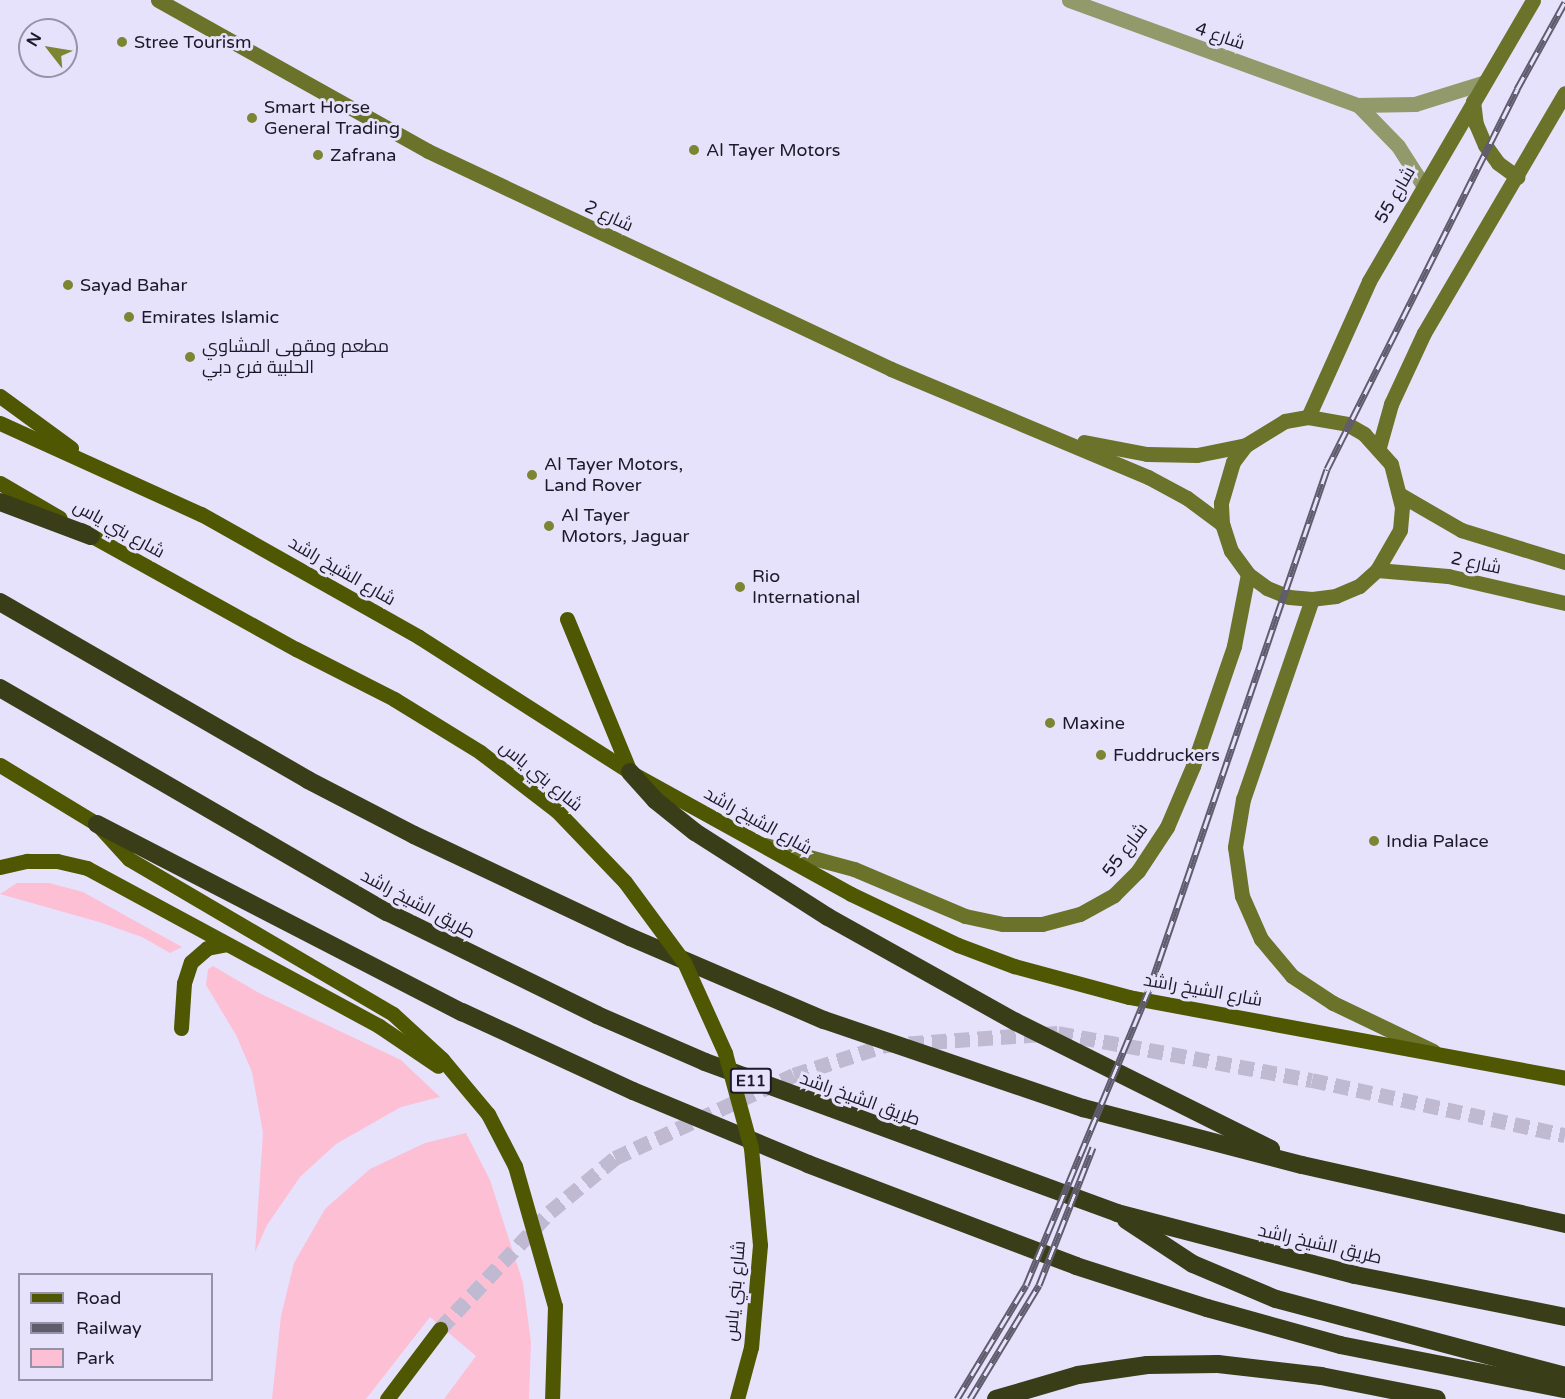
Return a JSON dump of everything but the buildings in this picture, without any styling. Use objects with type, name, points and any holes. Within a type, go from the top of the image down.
[{"type":"highway","points":[[0,502],[91,536]]},
{"type":"highway","points":[[0,602],[308,780],[630,938],[824,1020],[996,1082],[1302,1165],[1565,1224]]},
{"type":"highway","name":"طريق الشيخ راشد","points":[[0,688],[387,912],[597,1015],[815,1106],[1118,1213],[1354,1275],[1565,1317]]},
{"type":"highway","points":[[630,772],[655,800],[694,832],[890,953],[1016,1022],[1302,1165]]},
{"type":"highway","points":[[97,824],[462,1012],[633,1091],[819,1168],[1076,1266],[1207,1308],[1352,1347],[1565,1389]]},
{"type":"highway","points":[[1118,1213],[1193,1264],[1244,1288],[1565,1376]]},
{"type":"highway","points":[[996,1399],[1078,1375],[1148,1365],[1183,1364],[1218,1364],[1321,1376],[1437,1399]]},
{"type":"main road","points":[[0,396],[88,461]]},
{"type":"main road","name":"شارع الشيخ راشد","points":[[0,423],[201,514],[389,620],[630,772],[904,921],[1014,966],[1128,997],[1436,1052],[1565,1078]]},
{"type":"main road","name":"شارع بني ياس","points":[[0,483],[296,649],[394,699],[480,752],[557,811],[625,882],[684,962],[725,1053],[752,1148],[760,1245],[751,1347],[736,1399]]},
{"type":"main road","points":[[567,620],[630,772]]},
{"type":"main road","points":[[0,765],[97,824],[129,859],[393,1014],[442,1059],[488,1114],[515,1166],[536,1231],[555,1306],[552,1399]]},
{"type":"main road","points":[[0,867],[27,861],[57,861],[87,868],[380,1026],[463,1085]]},
{"type":"main road","points":[[181,1028],[184,983],[191,962],[207,948],[228,944]]},
{"type":"main road","points":[[387,1399],[440,1329]]},
{"type":"street","name":"شارع 2","points":[[158,0],[388,130],[480,177],[881,364],[1059,437],[1168,487],[1222,524]]},
{"type":"street","name":"شارع 4","points":[[1069,0],[1358,105],[1415,104],[1482,83]]},
{"type":"street","name":"شارع 55","points":[[1308,417],[1370,281],[1482,83],[1533,0]]},
{"type":"street","points":[[1379,447],[1391,404],[1424,333],[1565,93]]},
{"type":"street","points":[[1473,101],[1476,124],[1485,145],[1498,163],[1517,177]]},
{"type":"street","name":"شارع 4","points":[[1358,105],[1398,146],[1423,185]]},
{"type":"street","points":[[1308,417],[1347,424],[1379,447],[1391,464],[1402,507],[1400,530],[1377,570],[1359,586],[1336,596],[1312,599],[1289,597],[1267,588],[1248,574],[1231,551],[1222,524],[1225,482],[1246,445],[1285,421],[1308,417]]},
{"type":"street","name":"شارع 2","points":[[1059,437],[1172,456],[1222,452],[1246,445]]},
{"type":"street","name":"شارع 2","points":[[1399,494],[1461,530],[1565,562]]},
{"type":"street","name":"شارع 2","points":[[1377,570],[1448,576],[1565,603]]},
{"type":"street","name":"شارع 55","points":[[759,843],[854,869],[965,916],[1003,924],[1042,924],[1070,917],[1114,896],[1137,872],[1167,827],[1193,766],[1234,646],[1248,574]]},
{"type":"street","points":[[1312,599],[1243,799],[1235,848],[1242,896],[1261,939],[1292,976],[1333,1003],[1436,1052]]},
{"type":"green space","points":[[17,883],[49,883],[83,892],[182,947],[170,953],[142,937],[99,922],[0,894]]},
{"type":"green space","points":[[213,966],[259,993],[401,1060],[440,1097],[401,1107],[336,1144],[300,1177],[267,1225],[255,1252],[263,1133],[252,1072],[236,1035],[206,985],[208,969]]},
{"type":"green space","points":[[466,1133],[490,1180],[523,1283],[531,1342],[529,1399],[444,1399],[476,1356],[430,1317],[366,1399],[272,1399],[281,1316],[294,1263],[325,1209],[370,1169],[425,1143]]},
{"type":"tunnel","points":[[440,1329],[550,1212],[615,1158],[794,1075],[886,1045],[1058,1033],[1312,1080],[1565,1135]]},
{"type":"railway","points":[[957,1399],[1026,1285],[1150,987],[1327,469],[1517,89],[1565,2]]},
{"type":"railway","points":[[970,1399],[1039,1285],[1093,1147]]},
{"type":"place","name":"Stree Tourism","points":[[122,42]]},
{"type":"place","name":"Smart Horse General Trading","points":[[252,118]]},
{"type":"place","name":"Al Tayer Motors","points":[[694,150]]},
{"type":"place","name":"Zafrana","points":[[318,155]]},
{"type":"place","name":"Sayad Bahar","points":[[68,285]]},
{"type":"place","name":"Emirates Islamic","points":[[129,317]]},
{"type":"place","name":"مطعم ومقهى المشاوي الحلبية فرع دبي","points":[[190,357]]},
{"type":"place","name":"Al Tayer Motors, Land Rover","points":[[532,475]]},
{"type":"place","name":"Al Tayer Motors, Jaguar","points":[[549,526]]},
{"type":"place","name":"Rio International","points":[[740,587]]},
{"type":"place","name":"Maxine","points":[[1050,723]]},
{"type":"place","name":"Fuddruckers","points":[[1101,755]]},
{"type":"place","name":"India Palace","points":[[1374,841]]}]
